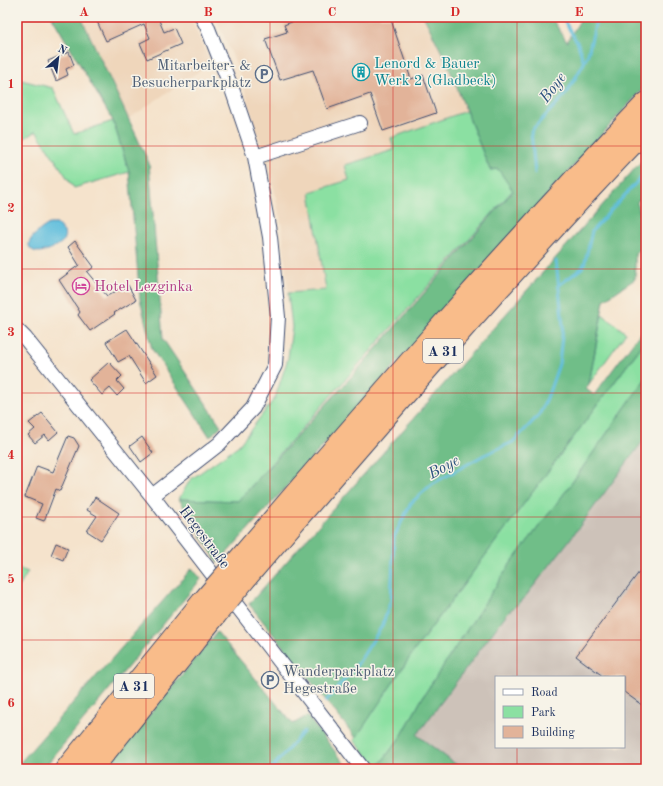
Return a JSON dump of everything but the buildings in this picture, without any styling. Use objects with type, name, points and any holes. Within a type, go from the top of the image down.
[{"type":"highway","name":"A 31","points":[[66,769],[209,609],[401,370],[581,171],[646,103]]},
{"type":"highway","name":"A 31","points":[[240,571],[414,383],[594,184],[646,130]]},
{"type":"highway","name":"A 31","points":[[92,769],[209,609]]},
{"type":"street","points":[[152,496],[219,444],[253,408],[275,365],[278,317],[270,237],[255,157],[233,92],[202,17]]},
{"type":"street","points":[[255,157],[360,123]]},
{"type":"street","name":"Hegestraße","points":[[17,330],[30,344],[152,496],[363,769]]},
{"type":"shaded area","points":[[81,17],[190,17],[211,63],[128,119]]},
{"type":"shaded area","points":[[215,17],[424,17],[447,63],[466,111],[392,138],[395,150],[345,165],[349,180],[327,290],[288,293],[282,226],[273,184],[238,68]]},
{"type":"shaded area","points":[[646,437],[646,769],[462,769],[416,736],[508,612],[522,601]]},
{"type":"green space","points":[[52,17],[81,17],[149,163],[163,339],[221,426],[210,437],[152,349],[140,299],[129,171],[113,121]]},
{"type":"green space","points":[[424,17],[551,17],[567,42],[582,17],[646,17],[646,85],[218,563],[179,499],[238,501],[353,375],[513,191],[498,169],[490,170],[447,63]]},
{"type":"green space","points":[[17,79],[53,88],[74,134],[113,121],[129,172],[74,188],[36,131],[17,143]]},
{"type":"green space","points":[[466,111],[490,170],[498,169],[513,190],[238,501],[179,499],[190,480],[239,445],[275,398],[288,358],[292,327],[288,293],[326,290],[310,192],[349,180],[345,165],[394,150],[391,138]]},
{"type":"green space","points":[[646,156],[646,193],[637,202],[646,235],[646,244],[635,254],[635,279],[604,300],[589,384],[586,389],[594,395],[646,325],[646,340],[414,651],[356,738],[249,604]]},
{"type":"green space","points":[[602,314],[626,333],[589,384]]},
{"type":"green space","points":[[646,340],[646,378],[566,491],[511,563],[424,695],[402,735],[377,768],[354,740],[414,651]]},
{"type":"green space","points":[[646,378],[646,437],[522,601],[508,612],[417,735],[462,769],[377,769],[402,735],[424,695],[511,563],[566,491]]},
{"type":"green space","points":[[17,568],[28,572],[19,587],[17,587]]},
{"type":"green space","points":[[192,568],[201,579],[43,769],[17,769],[17,766]]},
{"type":"green space","points":[[217,632],[293,724],[307,716],[349,769],[105,769]]},
{"type":"water","points":[[49,224],[57,224],[64,232],[65,239],[60,244],[46,251],[34,251],[30,248],[30,240],[37,232]]},
{"type":"waterway","name":"Boye","points":[[535,173],[531,131],[566,94],[584,63],[578,44],[562,17]]},
{"type":"waterway","points":[[584,63],[588,54],[597,17]]},
{"type":"waterway","points":[[558,286],[582,268],[585,262],[592,231],[646,172]]},
{"type":"waterway","name":"Boye","points":[[326,701],[357,665],[382,626],[391,600],[394,537],[411,503],[432,484],[484,455],[513,442],[539,415],[547,398],[559,364],[563,326],[556,261]]},
{"type":"waterway","name":"Boye","points":[[271,769],[304,731]]},
{"type":"place","name":"Lenord & Bauer Werk 2 (Gladbeck)","points":[[361,72]]},
{"type":"place","name":"Mitarbeiter- & Besucherparkplatz","points":[[264,74]]},
{"type":"place","name":"Hotel Lezginka","points":[[81,286]]},
{"type":"place","name":"Wanderparkplatz Hegestraße","points":[[270,680]]}]
